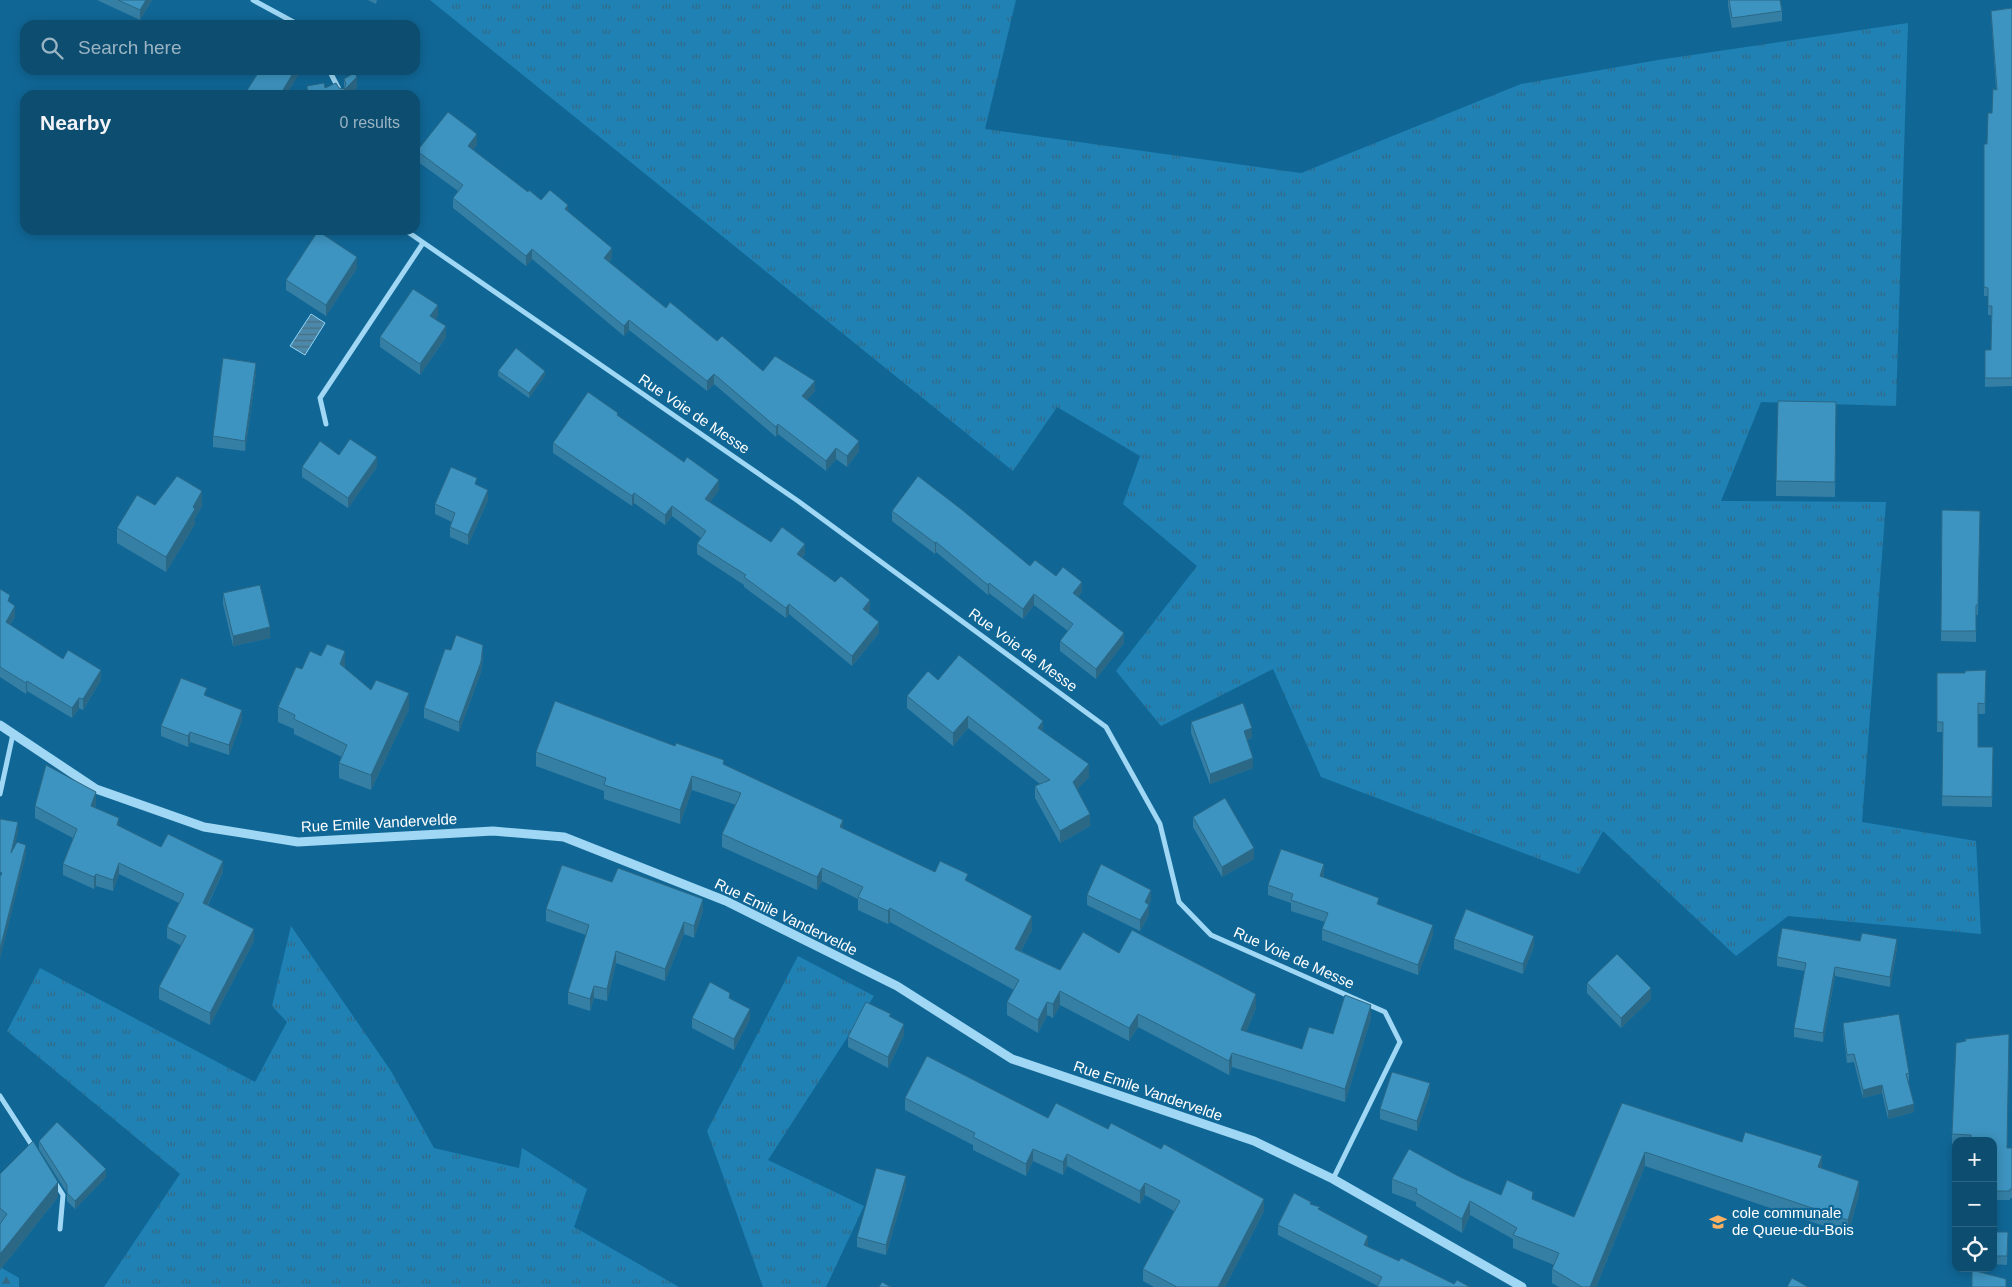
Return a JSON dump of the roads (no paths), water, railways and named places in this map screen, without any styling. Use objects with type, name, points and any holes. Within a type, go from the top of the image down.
[{"type":"street","points":[[253,0],[290,20]]},
{"type":"street","points":[[332,75],[340,90]]},
{"type":"street","name":"Rue Voie de Messe","points":[[411,235],[798,501],[1106,727],[1160,824],[1179,902],[1212,935],[1385,1012],[1400,1042],[1333,1179]]},
{"type":"street","points":[[326,424],[320,398],[423,243]]},
{"type":"street","name":"Rue Emile Vandervelde","points":[[0,725],[96,789],[204,827],[298,842],[493,831],[564,837],[726,902],[897,986],[1012,1059],[1254,1141],[1333,1179],[1522,1287]]},
{"type":"street","points":[[0,794],[13,733]]},
{"type":"street","points":[[0,1096],[35,1150]]},
{"type":"street","points":[[53,1180],[63,1195],[60,1229]]},
{"type":"place","name":"cole communale de Queue-du-Bois","points":[[1718,1222]]}]
